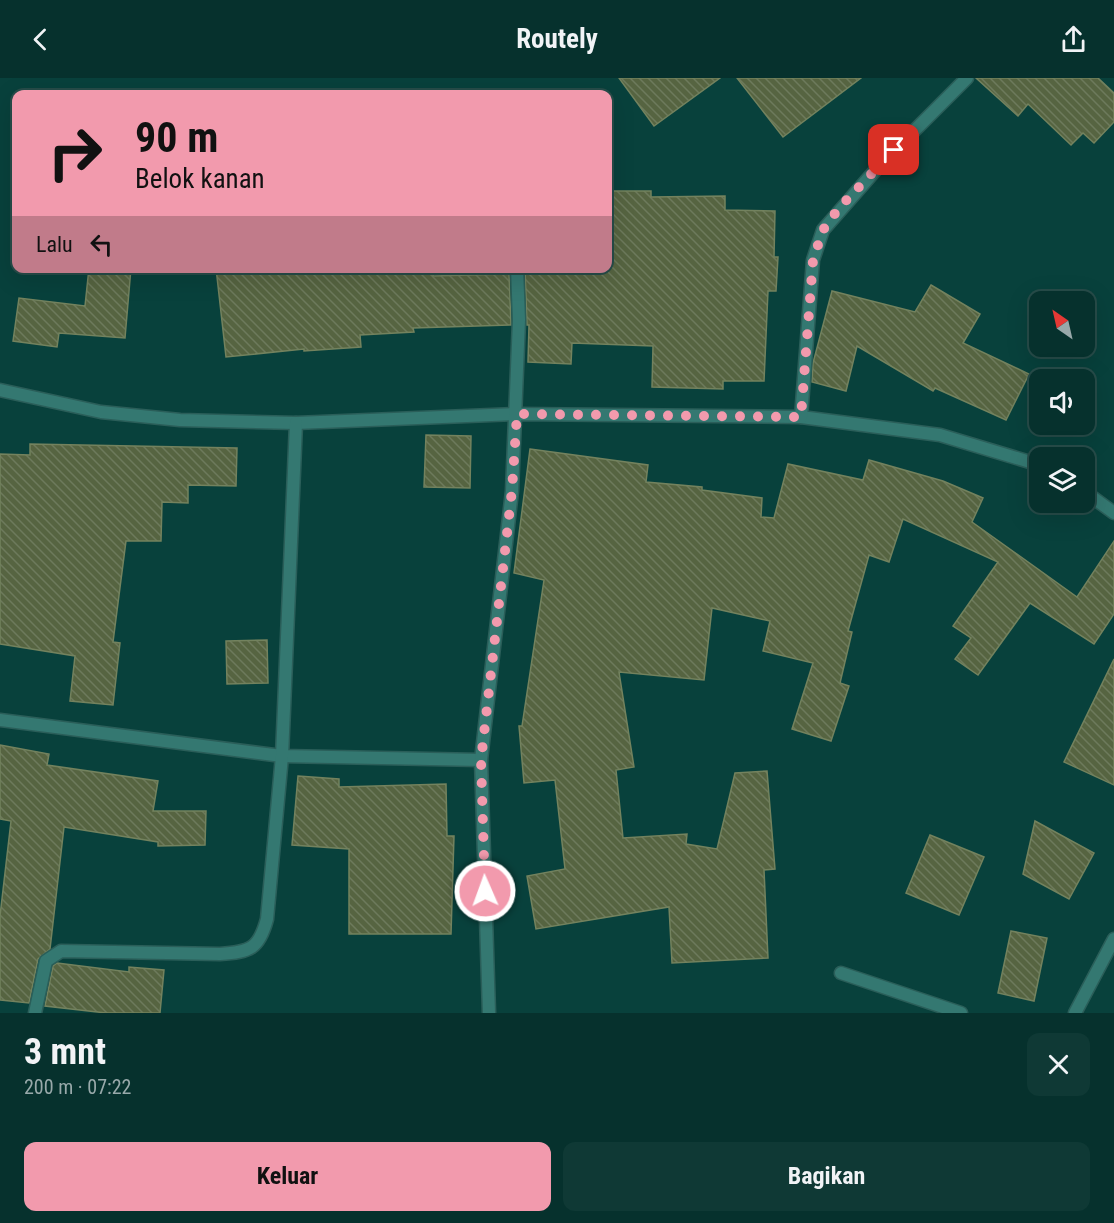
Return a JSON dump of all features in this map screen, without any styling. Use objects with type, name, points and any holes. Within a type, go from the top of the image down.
[{"type":"street","points":[[801,417],[813,260],[823,230],[839,208],[879,165],[967,78]]},
{"type":"street","points":[[489,1013],[481,760],[512,490],[517,414],[519,320],[517,273]]},
{"type":"street","points":[[0,390],[101,412],[180,420],[296,423],[517,414],[801,417],[940,435],[1029,462]]},
{"type":"street","points":[[35,1013],[46,962],[61,951],[239,953],[253,948],[263,936],[267,919],[282,756],[296,423]]},
{"type":"street","points":[[1095,499],[1114,513]]},
{"type":"street","points":[[0,720],[282,756],[481,760]]},
{"type":"street","points":[[1075,1013],[1114,939]]},
{"type":"street","points":[[841,973],[962,1013]]},
{"type":"building","points":[[619,78],[720,78],[654,126]]},
{"type":"building","points":[[737,78],[861,78],[783,137]]},
{"type":"building","points":[[976,78],[1098,78],[1114,93],[1114,122],[1094,143],[1083,133],[1071,145],[1028,104],[1018,116]]},
{"type":"building","points":[[612,191],[651,191],[651,197],[725,196],[725,210],[775,211],[774,257],[778,257],[776,291],[768,291],[764,381],[723,381],[723,389],[652,387],[653,346],[572,343],[571,364],[528,362],[529,325],[527,325],[525,273],[612,273]]},
{"type":"building","points":[[88,273],[131,273],[125,338],[59,333],[57,347],[13,341],[19,298],[85,306]]},
{"type":"building","points":[[217,273],[433,273],[433,276],[509,274],[511,325],[413,328],[414,332],[360,335],[361,347],[304,351],[304,349],[226,357]]},
{"type":"building","points":[[931,285],[980,314],[963,343],[1029,374],[1006,420],[935,388],[933,391],[857,346],[846,391],[812,382],[813,363],[832,291],[915,312]]},
{"type":"building","points":[[426,435],[471,436],[470,488],[424,487]]},
{"type":"building","points":[[30,444],[237,448],[236,486],[188,485],[188,503],[162,502],[161,541],[126,541],[113,642],[120,643],[113,705],[70,701],[75,656],[0,644],[0,454],[30,455]]},
{"type":"building","points":[[530,449],[648,465],[646,482],[702,487],[702,490],[762,498],[761,517],[774,518],[788,464],[863,480],[869,460],[943,481],[983,498],[972,522],[1077,597],[1114,541],[1114,614],[1094,644],[1030,603],[978,675],[955,659],[971,638],[953,626],[998,562],[903,519],[889,562],[869,555],[848,631],[852,632],[840,683],[849,686],[831,741],[792,729],[813,663],[763,651],[770,621],[712,608],[704,680],[619,672],[634,767],[616,770],[623,838],[687,834],[686,844],[717,849],[735,773],[767,771],[775,869],[764,870],[768,958],[672,963],[669,907],[536,929],[527,876],[565,869],[555,780],[524,783],[519,726],[522,726],[544,580],[514,573]]},
{"type":"building","points":[[267,640],[268,683],[227,684],[226,641]]},
{"type":"building","points":[[1114,659],[1114,785],[1064,762]]},
{"type":"building","points":[[0,745],[49,754],[47,765],[158,781],[153,811],[206,811],[205,845],[158,846],[158,842],[64,827],[50,949],[38,959],[29,1003],[0,1000],[0,916],[11,821],[0,819]]},
{"type":"building","points":[[298,776],[339,779],[339,787],[446,784],[447,836],[454,836],[451,934],[349,934],[349,849],[292,845]]},
{"type":"building","points":[[1035,821],[1094,853],[1069,899],[1023,874]]},
{"type":"building","points":[[930,835],[984,857],[959,915],[906,893]]},
{"type":"building","points":[[1011,931],[1047,938],[1034,1001],[998,993]]},
{"type":"building","points":[[57,963],[129,972],[129,967],[164,970],[160,1013],[106,1013],[45,1006],[53,966]]},
{"type":"route","points":[[485,891],[481,760],[512,490],[517,414],[801,417],[813,260],[823,230],[839,208],[894,150]]}]
